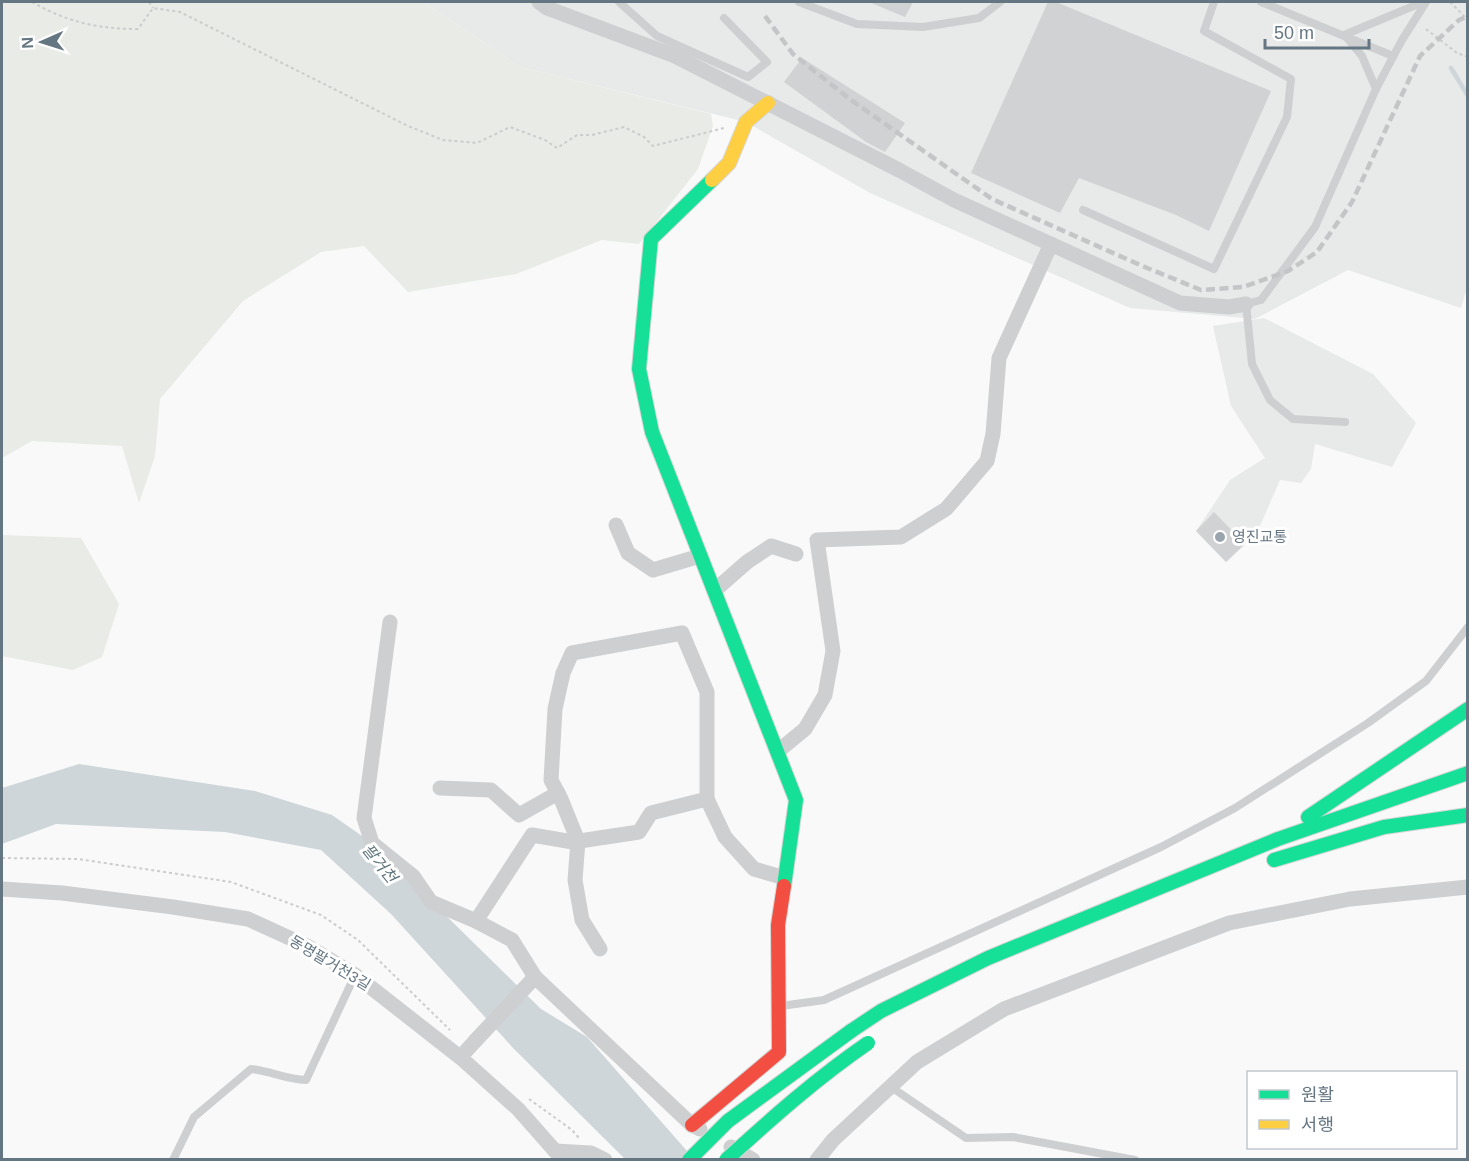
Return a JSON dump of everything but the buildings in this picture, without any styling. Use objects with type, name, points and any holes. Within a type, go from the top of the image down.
[{"type":"main road","points":[[692,1125],[779,1052],[778,925],[796,800],[652,432],[639,369],[651,239],[729,163],[746,122],[768,103]]},
{"type":"main road","points":[[1278,838],[1467,709]]},
{"type":"main road","points":[[689,1160],[728,1121],[790,1074],[881,1011],[988,958],[1278,838],[1467,773]]},
{"type":"main road","points":[[1467,785],[1268,862],[1384,827],[1467,815]]},
{"type":"main road","points":[[726,1160],[786,1105],[872,1040]]},
{"type":"street","points":[[540,2],[547,8],[675,56],[954,200],[1180,303],[1230,308],[1246,304]]},
{"type":"street","points":[[777,752],[805,729],[825,695],[833,651],[817,540],[901,537],[946,509],[987,461],[993,434],[999,358],[1051,244]]},
{"type":"street","points":[[616,525],[628,553],[653,570],[700,556]]},
{"type":"street","points":[[714,591],[747,562],[771,546],[796,554]]},
{"type":"street","points":[[390,622],[364,818],[372,843],[413,876],[430,902],[476,921],[512,940],[535,977],[692,1125],[753,1160]]},
{"type":"street","points":[[600,950],[582,920],[575,880],[578,841],[551,780],[555,709],[564,673],[572,653],[682,633],[707,692],[707,799],[725,837],[754,869],[785,878]]},
{"type":"street","points":[[441,788],[491,790],[519,815],[558,793]]},
{"type":"street","points":[[476,921],[532,835],[578,841],[639,832],[651,813],[707,799]]},
{"type":"street","points":[[817,1160],[833,1140],[916,1062],[1004,1009],[1229,923],[1350,899],[1467,887]]},
{"type":"street","name":"동명팔거천3길","points":[[2,889],[73,894],[173,907],[248,920],[307,946],[355,975],[446,1046],[468,1050],[559,1155]]},
{"type":"street","points":[[468,1050],[535,977]]},
{"type":"street","points":[[559,1155],[591,1153],[605,1160]]},
{"type":"lane","points":[[619,2],[657,36],[748,77],[767,62],[724,18]]},
{"type":"lane","points":[[799,2],[857,24],[923,27],[979,18],[1000,2]]},
{"type":"lane","points":[[1083,210],[1214,269],[1287,117],[1291,78],[1204,31],[1214,2]]},
{"type":"lane","points":[[1261,2],[1393,56]]},
{"type":"lane","points":[[1344,35],[1424,2]]},
{"type":"lane","points":[[1345,422],[1293,419],[1270,400],[1252,364],[1246,304],[1261,300],[1315,227],[1376,89],[1424,2]]},
{"type":"lane","points":[[1344,35],[1362,56],[1376,89]]},
{"type":"lane","points":[[780,1007],[824,1000],[1161,847],[1235,808],[1368,723],[1426,681],[1467,627]]},
{"type":"lane","points":[[172,1160],[194,1117],[251,1069],[266,1070],[287,1079],[306,1080],[355,975]]},
{"type":"lane","points":[[889,1086],[966,1138],[1012,1137],[1135,1160]]},
{"type":"path","points":[[32,2],[84,25],[113,29],[138,29],[153,8]]},
{"type":"path","points":[[149,2],[153,8],[180,12],[408,126],[443,140],[477,143],[510,127],[545,140],[557,148],[577,135],[592,135],[624,127],[644,137],[653,146],[746,122]]},
{"type":"path","points":[[1450,2],[1467,20]]},
{"type":"path","points":[[1426,29],[1467,57]]},
{"type":"shaded area","points":[[2,2],[424,2],[520,67],[711,114],[713,126],[698,169],[639,244],[602,240],[516,274],[408,292],[364,246],[321,252],[243,301],[160,399],[155,456],[139,503],[122,446],[32,441],[2,458]]},
{"type":"shaded area","points":[[424,2],[1467,2],[1467,288],[1461,308],[1348,270],[1255,319],[1130,308],[870,193],[746,122],[520,67]]},
{"type":"shaded area","name":"영진교통","points":[[1264,318],[1373,374],[1416,423],[1392,467],[1315,444],[1311,469],[1301,483],[1280,480],[1257,533],[1226,562],[1196,531],[1230,480],[1265,458],[1231,406],[1213,326]]},
{"type":"shaded area","points":[[2,535],[81,538],[119,604],[102,657],[73,670],[2,656]]},
{"type":"water","name":"팔거천","points":[[79,764],[255,791],[332,815],[372,843],[541,1009],[587,1037],[694,1159],[625,1159],[514,1049],[391,914],[321,850],[225,832],[56,824],[2,844],[2,788]]},
{"type":"waterway","points":[[1451,68],[1468,96]]},
{"type":"railway","points":[[765,16],[793,54],[851,100],[992,199],[1201,290],[1243,287],[1288,271],[1317,252],[1352,202],[1420,56],[1459,20],[1468,16]]},
{"type":"traffic: fast","points":[[712,180],[651,239],[639,369],[652,432],[796,800],[784,886]]},
{"type":"traffic: fast","points":[[1308,817],[1468,709]]},
{"type":"traffic: fast","points":[[851,1031],[881,1011],[988,958],[1278,839],[1468,773]]},
{"type":"traffic: fast","points":[[1274,860],[1384,827],[1468,815]]},
{"type":"traffic: fast","points":[[689,1160],[728,1121],[851,1031]]},
{"type":"traffic: fast","points":[[726,1160],[795,1099],[868,1043]]},
{"type":"traffic: slow","points":[[712,180],[729,163],[746,122],[768,103]]},
{"type":"traffic: jam","points":[[692,1125],[779,1052],[778,925],[784,886]]},
{"type":"place","name":"영진교통","points":[[1220,537]]}]
